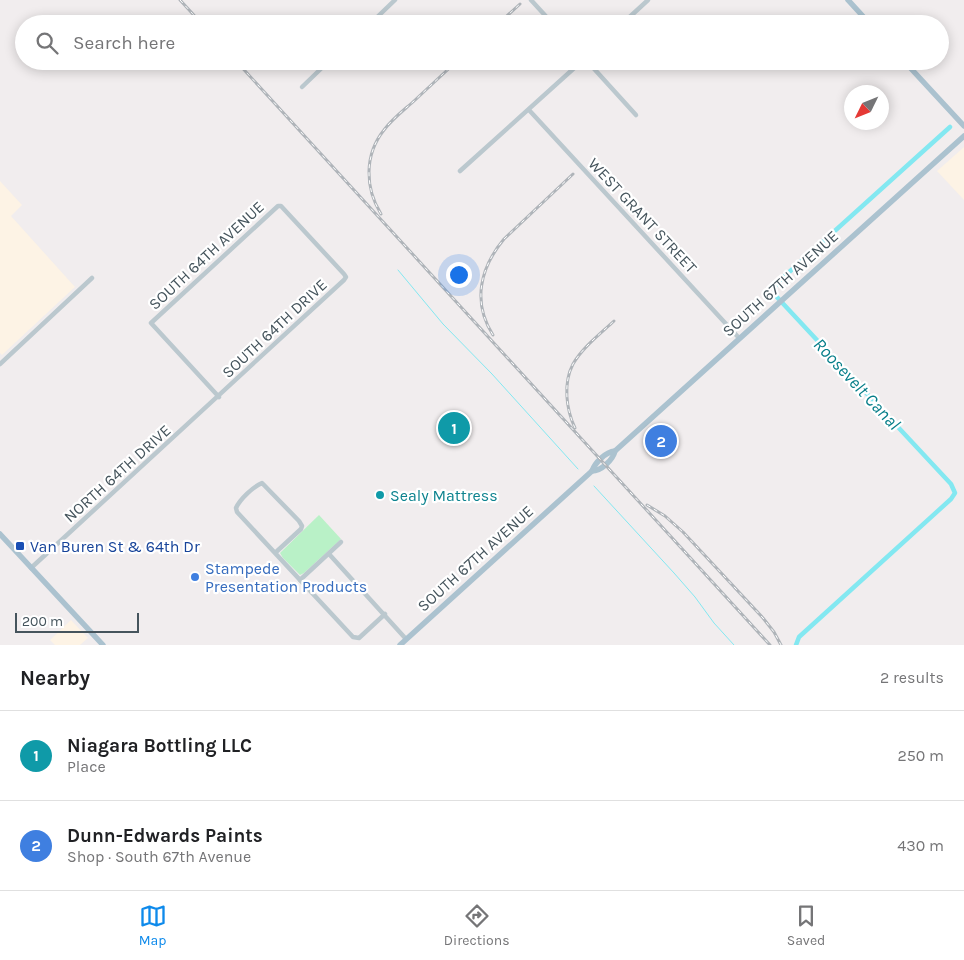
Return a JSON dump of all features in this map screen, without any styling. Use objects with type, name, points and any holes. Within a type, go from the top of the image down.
[{"type":"main road","points":[[848,0],[862,15]]},
{"type":"main road","points":[[912,70],[964,126]]},
{"type":"main road","name":"SOUTH 67TH AVENUE","points":[[400,645],[592,472],[597,471],[614,456],[615,451],[738,338],[964,136]]},
{"type":"main road","points":[[0,534],[103,645]]},
{"type":"street","points":[[379,15],[395,0]]},
{"type":"street","points":[[531,0],[545,15]]},
{"type":"street","points":[[632,15],[648,0]]},
{"type":"street","points":[[302,87],[320,70]]},
{"type":"street","points":[[460,171],[572,70]]},
{"type":"street","points":[[595,70],[636,116]]},
{"type":"street","name":"WEST GRANT STREET","points":[[529,110],[738,338]]},
{"type":"street","name":"SOUTH 64TH AVENUE","points":[[219,396],[151,323],[278,206],[281,206],[346,277]]},
{"type":"street","name":"SOUTH 64TH DRIVE","points":[[219,396],[346,277]]},
{"type":"street","points":[[0,364],[92,278]]},
{"type":"street","name":"NORTH 64TH DRIVE","points":[[31,568],[219,396]]},
{"type":"street","points":[[275,554],[301,530],[302,526],[262,483],[238,503],[236,508],[237,512],[275,554],[353,637],[359,638],[385,614]]},
{"type":"street","points":[[300,580],[342,542]]},
{"type":"street","points":[[329,554],[406,639]]},
{"type":"shaded area","points":[[964,147],[964,200],[937,171]]},
{"type":"shaded area","points":[[0,181],[22,205],[11,216],[75,287],[2,355],[0,353]]},
{"type":"shaded area","points":[[71,620],[88,638],[80,645],[55,645],[50,640]]},
{"type":"green space","points":[[319,515],[341,539],[300,575],[280,553]]},
{"type":"waterway","name":"Roosevelt Canal","points":[[796,645],[799,637],[951,499],[955,493],[951,484],[775,295],[774,288],[777,283],[950,127]]},
{"type":"waterway","points":[[398,270],[443,324],[492,374],[578,469]]},
{"type":"waterway","points":[[594,486],[674,573],[734,645]]},
{"type":"railway","points":[[180,0],[194,15]]},
{"type":"railway","points":[[508,15],[520,4]]},
{"type":"railway","points":[[244,70],[770,645]]},
{"type":"railway","points":[[381,214],[372,193],[369,172],[370,161],[377,140],[394,118],[447,70]]},
{"type":"railway","points":[[493,335],[486,323],[481,298],[484,273],[489,262],[504,239],[573,174]]},
{"type":"railway","points":[[575,428],[569,413],[567,396],[570,371],[582,352],[614,321]]},
{"type":"railway","points":[[647,505],[665,516],[683,532],[763,618],[781,645]]},
{"type":"place","name":"Niagara Bottling LLC","points":[[454,428]]},
{"type":"place","name":"Dunn-Edwards Paints","points":[[661,441]]},
{"type":"place","name":"Sealy Mattress","points":[[380,495]]},
{"type":"place","name":"Van Buren St & 64th Dr","points":[[20,546]]},
{"type":"place","name":"Stampede Presentation Products","points":[[195,577]]}]
